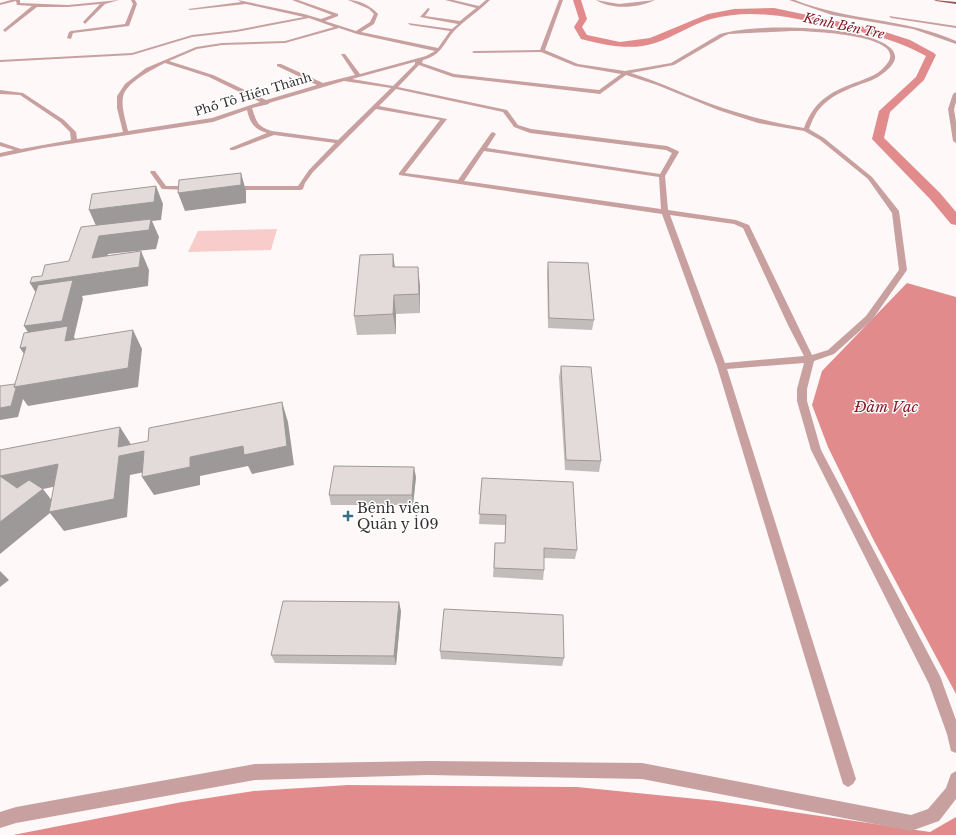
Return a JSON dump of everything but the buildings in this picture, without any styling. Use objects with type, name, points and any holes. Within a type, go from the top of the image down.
[{"type":"main road","points":[[936,0],[956,1]]},
{"type":"street","points":[[0,4],[17,0],[18,4],[36,5],[103,3],[117,0]]},
{"type":"street","points":[[69,38],[71,32],[127,25],[135,4],[133,0]]},
{"type":"street","points":[[240,0],[246,3],[309,17],[357,33],[439,50]]},
{"type":"street","points":[[294,0],[336,15],[321,21]]},
{"type":"street","points":[[350,0],[370,8],[376,14],[372,23],[357,33]]},
{"type":"street","points":[[447,0],[479,7]]},
{"type":"street","name":"Phố Tô Hiến Thành","points":[[0,155],[18,150],[213,120],[342,79],[428,57],[439,50],[454,30],[488,0]]},
{"type":"street","points":[[542,51],[561,0]]},
{"type":"street","points":[[598,0],[614,5],[629,6],[653,0]]},
{"type":"street","points":[[791,0],[831,9],[870,14]]},
{"type":"street","points":[[791,0],[835,14],[920,29],[944,37],[956,43]]},
{"type":"street","points":[[85,23],[103,3]]},
{"type":"street","points":[[190,9],[246,3]]},
{"type":"street","points":[[5,31],[36,5]]},
{"type":"street","points":[[428,10],[422,17],[462,23]]},
{"type":"street","points":[[886,16],[956,26]]},
{"type":"street","points":[[0,61],[132,54],[192,36],[236,31],[309,17]]},
{"type":"street","points":[[410,24],[454,30]]},
{"type":"street","points":[[126,134],[120,108],[120,96],[127,85],[148,69],[190,50],[211,45],[285,42],[338,27]]},
{"type":"street","points":[[417,62],[453,75],[600,92],[625,73],[672,64],[722,35],[760,30],[828,31],[855,35],[884,45],[893,52],[894,58],[892,64],[877,76],[838,91],[817,106],[806,130]]},
{"type":"street","points":[[474,52],[542,51],[577,64],[625,73],[659,84],[720,109],[758,121],[806,130],[822,139],[870,178],[896,213],[903,270],[869,318],[831,352],[810,359],[722,366]]},
{"type":"street","points":[[344,55],[358,75]]},
{"type":"street","points":[[225,188],[301,188],[302,183],[311,171],[339,142],[417,62],[428,57]]},
{"type":"street","points":[[165,61],[211,76],[267,103]]},
{"type":"street","points":[[279,65],[322,85]]},
{"type":"street","points":[[342,79],[393,87],[498,108],[505,111],[516,126],[530,131],[570,138],[672,149],[676,152],[662,176],[665,212],[722,366],[848,779]]},
{"type":"street","points":[[0,92],[20,94],[62,121],[73,132],[74,141]]},
{"type":"street","points":[[956,94],[951,109],[956,141]]},
{"type":"street","points":[[374,107],[444,119],[401,174],[736,222],[746,227],[810,359],[802,389],[802,401],[816,450],[935,680],[954,734],[956,746]]},
{"type":"street","points":[[250,109],[255,126],[273,133],[339,142]]},
{"type":"street","points":[[232,149],[273,133]]},
{"type":"street","points":[[459,183],[493,134]]},
{"type":"street","points":[[0,144],[18,150]]},
{"type":"street","points":[[483,149],[662,176]]},
{"type":"street","points":[[153,172],[164,188],[202,188]]},
{"type":"street","points":[[0,820],[255,772],[428,768],[642,771],[911,823],[933,815],[952,792],[956,779]]},
{"type":"shaded area","points":[[277,229],[271,250],[188,252],[198,231]]},
{"type":"water","name":"Đầm Vạc","points":[[907,283],[956,297],[956,694],[872,537],[828,447],[812,405],[822,371]]},
{"type":"water","points":[[348,785],[577,787],[717,801],[930,832],[956,817],[956,835],[13,835],[182,802],[254,791]]},
{"type":"waterway","name":"Kênh Bến Tre","points":[[577,0],[583,19],[578,27],[584,37],[620,45],[652,41],[708,17],[734,12],[774,11],[876,32],[907,42],[931,55],[920,78],[885,111],[878,139],[935,196],[956,221]]},
{"type":"place","name":"Bệnh viện Quân y 109","points":[[348,516]]}]
